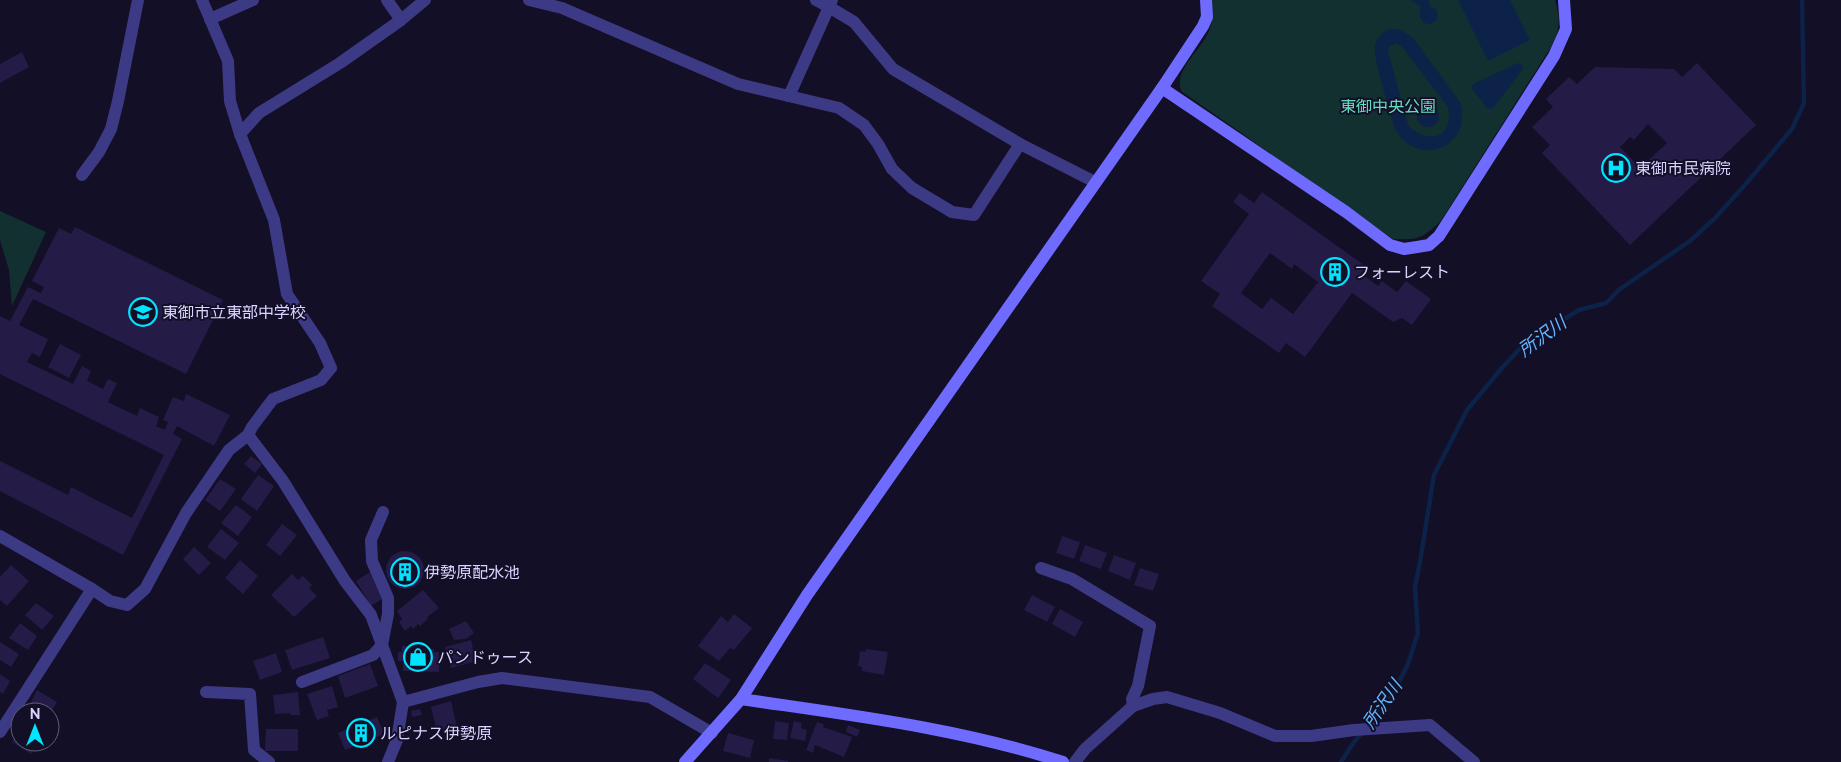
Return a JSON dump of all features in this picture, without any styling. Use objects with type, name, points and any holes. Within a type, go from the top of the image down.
[{"type":"street","points":[[82,175],[99,152],[111,130],[138,0]]},
{"type":"street","points":[[0,536],[92,589],[110,602],[127,605],[146,589],[186,513],[229,450],[248,435],[273,399],[321,380],[331,368],[320,343],[287,294],[274,220],[240,134],[230,100],[228,60],[202,0]]},
{"type":"street","points":[[210,19],[254,0]]},
{"type":"street","points":[[387,0],[401,20]]},
{"type":"street","points":[[240,134],[259,113],[340,63],[401,20],[425,0]]},
{"type":"street","points":[[529,0],[562,8],[738,84],[839,108],[864,125],[878,144],[892,169],[912,188],[952,212],[974,215],[1020,144]]},
{"type":"street","points":[[816,0],[830,3],[854,22],[893,69],[1020,144],[1095,182]]},
{"type":"street","points":[[685,762],[741,699],[807,594],[1162,88],[1204,26],[1207,17],[1206,0]]},
{"type":"street","points":[[1162,88],[1346,212],[1390,245],[1404,249],[1429,244],[1439,236],[1554,56],[1566,29],[1564,0]]},
{"type":"street","points":[[789,96],[830,3]]},
{"type":"street","points":[[248,435],[283,481],[346,581],[371,614],[403,702],[397,740],[388,762]]},
{"type":"street","points":[[302,682],[373,655],[382,645],[388,614],[388,598],[372,562],[371,540],[382,512]]},
{"type":"street","points":[[1041,568],[1072,579],[1150,626],[1138,686],[1132,699],[1133,706]]},
{"type":"street","points":[[0,732],[92,589]]},
{"type":"street","points":[[403,702],[478,682],[502,678],[650,697],[712,733]]},
{"type":"street","points":[[206,692],[250,694],[254,750],[269,762]]},
{"type":"street","points":[[1075,762],[1085,749],[1133,706],[1153,699],[1167,697],[1220,714],[1275,736],[1311,736],[1354,730],[1430,726],[1474,762]]},
{"type":"street","points":[[741,699],[870,718],[947,732],[1006,745],[1063,762]]},
{"type":"green space","name":"東御中央公園","points":[[1211,0],[1555,0],[1559,24],[1551,47],[1440,222],[1428,232],[1414,239],[1393,239],[1181,91],[1180,82],[1185,66],[1202,44],[1211,25]]},
{"type":"green space","points":[[0,211],[46,232],[12,306],[9,270],[0,240]]},
{"type":"water","points":[[1410,0],[1429,0],[1430,6],[1436,9],[1438,13],[1436,21],[1431,24],[1424,23],[1420,18],[1420,6]]},
{"type":"water","points":[[1458,0],[1510,0],[1530,40],[1488,61]]},
{"type":"water","points":[[1388,30],[1402,30],[1414,39],[1460,102],[1462,117],[1459,130],[1452,141],[1442,147],[1430,150],[1418,149],[1406,142],[1396,131],[1379,75],[1375,53],[1377,40]],"holes":[[[1396,43],[1402,47],[1448,107],[1449,118],[1447,126],[1442,133],[1433,137],[1421,135],[1408,125],[1388,51],[1389,47]]]},
{"type":"water","points":[[1518,63],[1522,64],[1523,69],[1493,108],[1488,109],[1472,89],[1473,84]]},
{"type":"water","points":[[1428,105],[1436,108],[1439,116],[1436,124],[1428,127],[1420,124],[1417,116],[1420,108]]},
{"type":"building","points":[[22,52],[29,67],[0,83],[0,64]]},
{"type":"building","name":"東御市民病院","points":[[1697,63],[1756,125],[1630,245],[1542,153],[1550,145],[1532,127],[1553,107],[1546,99],[1569,77],[1577,84],[1595,67],[1674,69],[1682,77]],"holes":[[[1648,124],[1667,143],[1640,168],[1620,147],[1630,137],[1634,140]]]},
{"type":"building","name":"フォーレスト","points":[[1262,192],[1368,268],[1363,275],[1378,286],[1382,281],[1397,292],[1406,281],[1431,299],[1412,325],[1402,318],[1393,322],[1352,293],[1305,357],[1286,343],[1279,353],[1212,306],[1220,294],[1201,281],[1249,214],[1233,202],[1240,193],[1254,203]],"holes":[[[1270,253],[1292,269],[1294,264],[1318,282],[1293,314],[1271,298],[1262,309],[1241,293]]]},
{"type":"building","points":[[75,227],[223,300],[186,374],[33,299],[19,325],[48,339],[40,357],[32,353],[27,362],[73,384],[82,366],[91,371],[87,381],[103,389],[108,379],[117,383],[108,402],[137,416],[140,408],[159,417],[156,426],[165,430],[168,422],[163,420],[173,397],[184,401],[186,394],[230,415],[214,446],[177,426],[173,434],[182,439],[123,555],[0,491],[0,461],[68,495],[71,487],[132,518],[164,455],[0,374],[0,316],[10,321],[28,287],[41,293],[44,287],[32,281],[59,228],[71,234]]},
{"type":"building","points":[[60,344],[81,355],[69,378],[48,367]]},
{"type":"building","points":[[251,456],[262,464],[255,473],[244,464]]},
{"type":"building","points":[[258,475],[274,486],[257,511],[241,499]]},
{"type":"building","points":[[220,479],[236,489],[220,511],[205,500]]},
{"type":"building","points":[[236,505],[252,517],[238,536],[221,523]]},
{"type":"building","points":[[282,524],[297,535],[280,556],[266,545]]},
{"type":"building","points":[[221,529],[239,543],[225,560],[207,547]]},
{"type":"building","points":[[1062,536],[1080,542],[1074,559],[1056,553]]},
{"type":"building","points":[[1085,545],[1107,553],[1101,569],[1079,561]]},
{"type":"building","points":[[194,547],[211,563],[199,575],[183,559]]},
{"type":"building","name":"伊勢原配水池","points":[[405,551],[412,552],[418,557],[423,563],[423,577],[418,583],[412,588],[405,589],[398,588],[392,583],[387,577],[386,570],[387,563],[392,557],[398,552]]},
{"type":"building","points":[[1114,555],[1136,563],[1130,580],[1108,571]]},
{"type":"building","points":[[240,560],[258,576],[243,594],[225,578]]},
{"type":"building","points":[[11,565],[29,581],[7,606],[0,600],[0,577]]},
{"type":"building","points":[[1140,568],[1159,574],[1153,591],[1134,585]]},
{"type":"building","points":[[370,572],[382,599],[371,606],[356,581]]},
{"type":"building","points":[[292,574],[298,580],[303,576],[312,585],[309,588],[317,596],[294,617],[271,595]]},
{"type":"building","points":[[423,590],[439,608],[427,617],[428,619],[420,626],[418,624],[413,629],[411,626],[405,631],[399,622],[402,619],[397,611]]},
{"type":"building","points":[[1032,595],[1055,607],[1047,622],[1024,610]]},
{"type":"building","points":[[36,603],[54,616],[42,630],[25,615]]},
{"type":"building","points":[[1060,609],[1083,622],[1075,637],[1052,624]]},
{"type":"building","points":[[734,614],[752,628],[734,650],[730,648],[719,661],[698,646],[721,616],[728,622]]},
{"type":"building","points":[[466,621],[474,633],[466,639],[454,640],[449,629]]},
{"type":"building","points":[[20,623],[37,636],[28,650],[9,638]]},
{"type":"building","points":[[323,637],[330,658],[292,670],[285,650]]},
{"type":"building","points":[[471,640],[476,661],[451,668],[445,647]]},
{"type":"building","points":[[0,642],[19,654],[11,667],[0,660]]},
{"type":"building","name":"パンドゥース","points":[[402,646],[415,646],[415,649],[434,649],[434,652],[439,652],[439,672],[403,671],[403,661],[398,661],[398,652],[402,652]]},
{"type":"building","points":[[866,649],[888,652],[884,675],[862,671],[862,667],[858,666],[860,651],[865,652]]},
{"type":"building","points":[[276,653],[282,672],[260,680],[253,661]]},
{"type":"building","points":[[705,663],[731,680],[718,698],[693,679]]},
{"type":"building","points":[[370,664],[378,686],[345,698],[338,676]]},
{"type":"building","points":[[0,674],[10,681],[3,694],[0,692]]},
{"type":"building","points":[[332,686],[338,707],[327,710],[329,716],[317,720],[307,694]]},
{"type":"building","points":[[37,690],[57,702],[31,702]]},
{"type":"building","points":[[298,692],[300,715],[290,715],[290,713],[275,714],[273,695]]},
{"type":"building","points":[[451,701],[457,727],[437,732],[431,707]]},
{"type":"building","points":[[420,709],[422,715],[412,717],[411,711]]},
{"type":"building","name":"ルピナス伊勢原","points":[[377,717],[384,734],[345,750],[338,733]]},
{"type":"building","points":[[775,721],[789,723],[787,740],[773,739]]},
{"type":"building","points":[[794,721],[802,723],[801,728],[807,730],[805,741],[790,738]]},
{"type":"building","points":[[817,722],[824,724],[823,727],[852,737],[844,757],[815,745],[813,753],[806,750]]},
{"type":"building","points":[[848,725],[860,730],[857,737],[846,732]]},
{"type":"building","points":[[266,729],[298,729],[298,751],[265,751]]},
{"type":"building","points":[[728,733],[754,740],[750,758],[723,751]]},
{"type":"building","points":[[769,758],[788,761],[788,762],[769,762]]},
{"type":"waterway","name":"所沢川","points":[[1367,727],[1395,690],[1408,664],[1418,633],[1415,587],[1434,475],[1467,410],[1525,343],[1579,310],[1606,303],[1620,289],[1690,241],[1715,218],[1792,129],[1804,103],[1802,0]]},
{"type":"waterway","name":"所沢川","points":[[1341,762],[1362,733]]},
{"type":"place","name":"東御市民病院","points":[[1616,168]]},
{"type":"place","name":"フォーレスト","points":[[1335,272]]},
{"type":"place","name":"東御市立東部中学校","points":[[143,312]]},
{"type":"place","name":"伊勢原配水池","points":[[405,572]]},
{"type":"place","name":"パンドゥース","points":[[418,657]]},
{"type":"place","name":"ルピナス伊勢原","points":[[361,733]]}]
